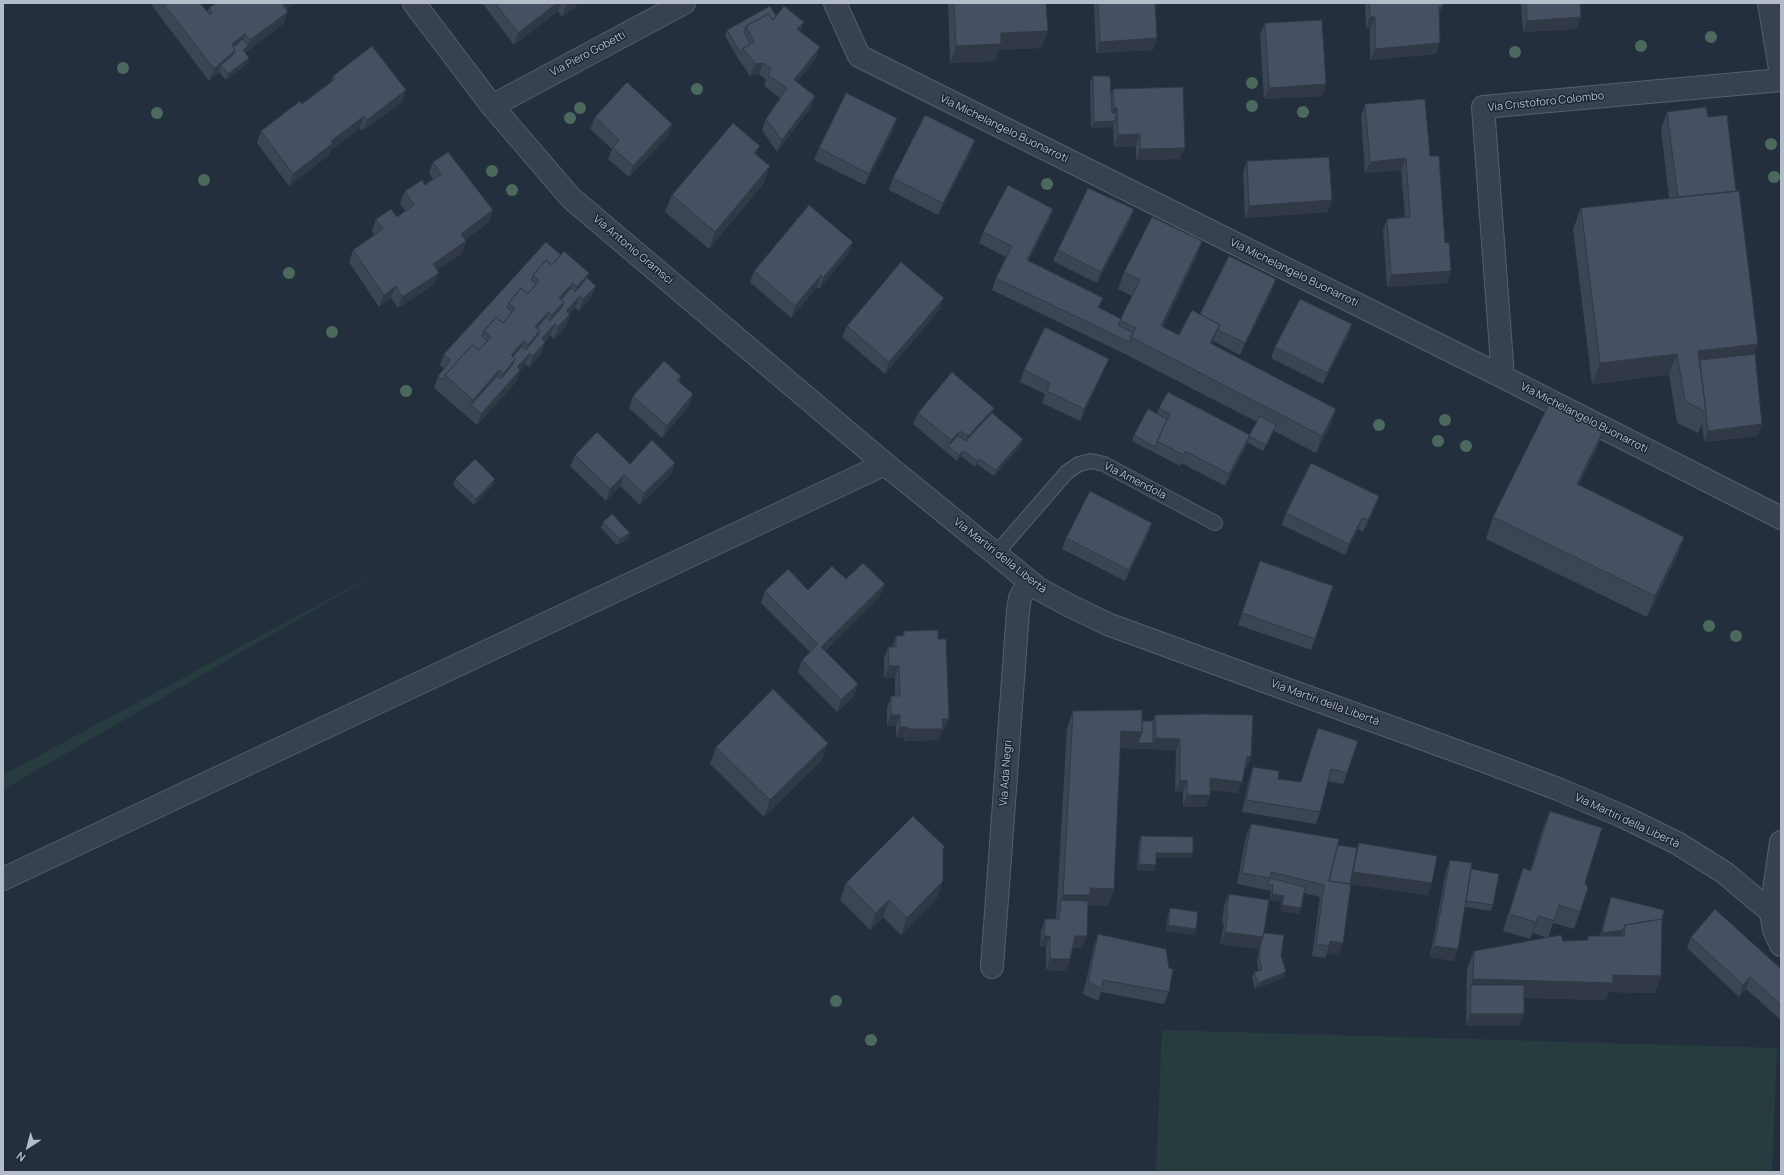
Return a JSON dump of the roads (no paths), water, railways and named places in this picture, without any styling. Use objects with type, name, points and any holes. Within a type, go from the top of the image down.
[{"type":"street","name":"Via Antonio Gramsci","points":[[414,3],[492,106],[571,198],[885,464]]},
{"type":"street","name":"Via Piero Gobetti","points":[[492,106],[684,3]]},
{"type":"street","name":"Via Michelangelo Buonarroti","points":[[835,3],[859,56],[1503,377],[1781,518]]},
{"type":"street","points":[[1769,3],[1781,75]]},
{"type":"street","name":"Via Cristoforo Colombo","points":[[1503,377],[1483,107],[1781,80]]},
{"type":"street","points":[[3,879],[885,464]]},
{"type":"street","name":"Via Martiri della Libertà","points":[[885,464],[995,555],[1039,589],[1070,606],[1110,625],[1484,761],[1558,789],[1622,816],[1677,843],[1725,873],[1776,915]]},
{"type":"street","name":"Via Ada Negri","points":[[992,967],[1018,612],[1020,598],[1028,580]]},
{"type":"street","points":[[1781,842],[1774,930],[1781,945]]},
{"type":"lane","name":"Via Amendola","points":[[995,555],[1067,472],[1079,464],[1091,460],[1104,464],[1215,522]]}]
